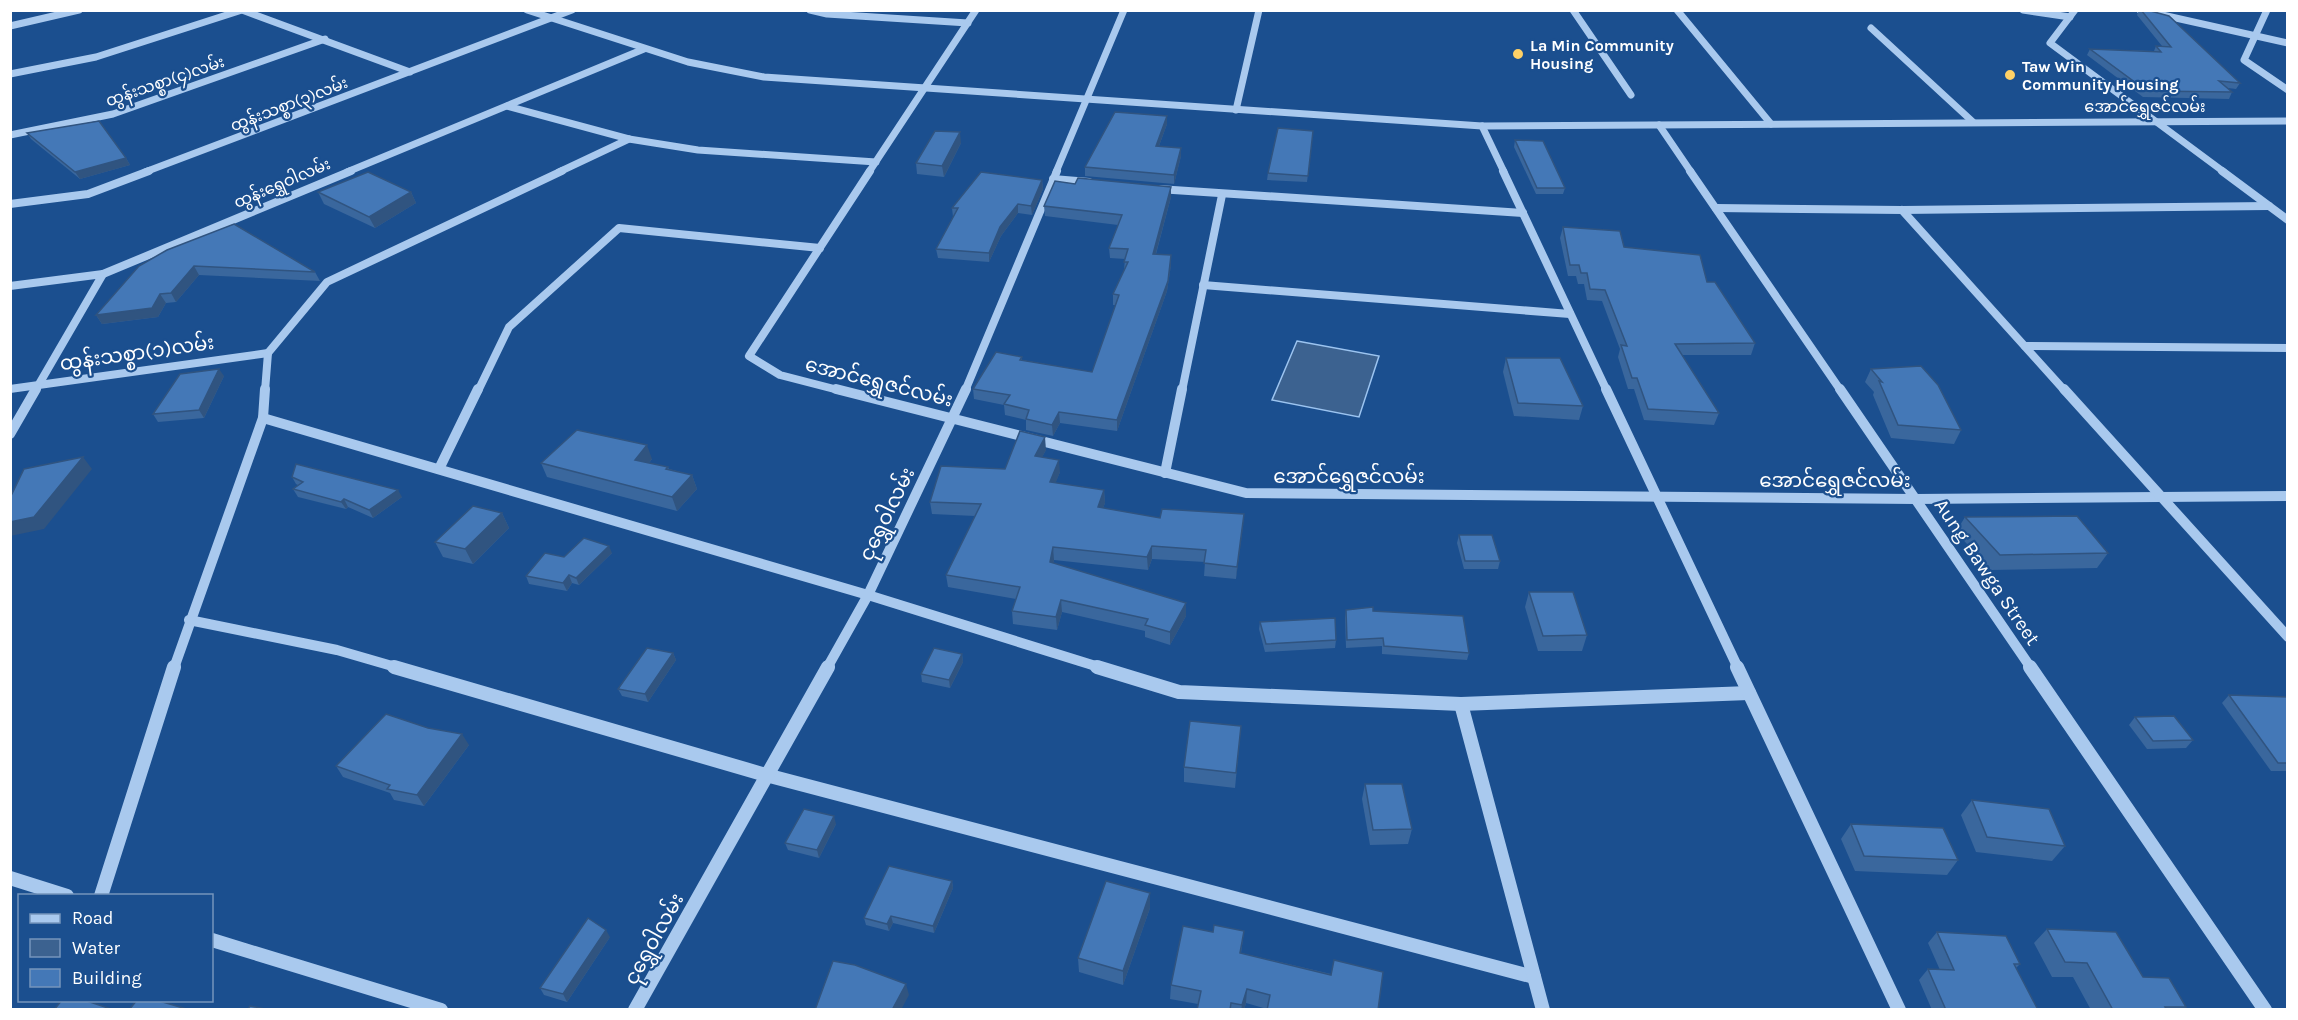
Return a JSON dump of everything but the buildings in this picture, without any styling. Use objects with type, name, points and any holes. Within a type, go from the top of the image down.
[{"type":"street","points":[[10,26],[79,10]]},
{"type":"street","points":[[10,74],[96,57],[242,10],[410,72]]},
{"type":"street","name":"အောင်ရွှေဇင်လမ်း","points":[[527,10],[688,62],[764,77],[1482,126],[2288,122]]},
{"type":"street","name":"ထွန်းသစ္စာ(၃)လမ်း","points":[[10,204],[88,194],[572,10]]},
{"type":"street","points":[[810,10],[827,14],[968,23]]},
{"type":"street","name":"အောင်ရွှေဇင်လမ်း","points":[[976,10],[749,356],[780,375],[1246,494],[1915,499],[2288,496]]},
{"type":"street","name":"ငုရွှေဝါလမ်း","points":[[635,1010],[868,595],[953,419],[1124,10]]},
{"type":"street","points":[[1236,110],[1259,10]]},
{"type":"street","points":[[1573,10],[1631,95]]},
{"type":"street","points":[[1677,10],[1771,124]]},
{"type":"street","points":[[2023,10],[2072,14]]},
{"type":"street","points":[[2140,10],[2288,43]]},
{"type":"street","points":[[2267,10],[2244,60],[2288,90]]},
{"type":"street","points":[[2072,14],[2050,43],[2288,220]]},
{"type":"street","points":[[1871,28],[1973,122]]},
{"type":"street","name":"ထွန်းသစ္စာ(၄)လမ်း","points":[[10,135],[113,114],[325,39]]},
{"type":"street","name":"ထွန်းရွှေဝါလမ်း","points":[[10,286],[103,274],[644,49]]},
{"type":"street","points":[[507,106],[629,139],[698,150],[876,162]]},
{"type":"street","name":"Aung Bawga Street","points":[[1659,125],[2265,1010]]},
{"type":"street","points":[[1482,126],[1899,1010]]},
{"type":"street","points":[[102,894],[189,620],[263,418],[268,353],[327,282],[629,139]]},
{"type":"street","points":[[1053,179],[1098,183]]},
{"type":"street","points":[[1143,187],[1222,195],[1523,213]]},
{"type":"street","points":[[1165,473],[1222,195]]},
{"type":"street","points":[[1716,208],[1902,210],[2269,206]]},
{"type":"street","points":[[1902,210],[2288,637]]},
{"type":"street","points":[[439,469],[509,327],[619,228],[820,248]]},
{"type":"street","points":[[10,434],[103,274]]},
{"type":"street","points":[[1203,285],[1570,314]]},
{"type":"street","points":[[2025,346],[2288,348]]},
{"type":"street","name":"ထွန်းသစ္စာ(၁)လမ်း","points":[[10,389],[268,353]]},
{"type":"street","points":[[263,418],[868,595],[1179,692],[1461,704],[1749,693]]},
{"type":"street","points":[[189,620],[337,651],[766,775],[1534,977]]},
{"type":"street","points":[[1461,704],[1543,1010]]},
{"type":"street","points":[[10,878],[61,894]]},
{"type":"street","points":[[213,940],[441,1010]]},
{"type":"water","points":[[1297,341],[1379,356],[1359,417],[1272,400]]},
{"type":"place","name":"La Min Community Housing","points":[[1518,54]]},
{"type":"place","name":"Taw Win Community Housing","points":[[2010,75]]}]
